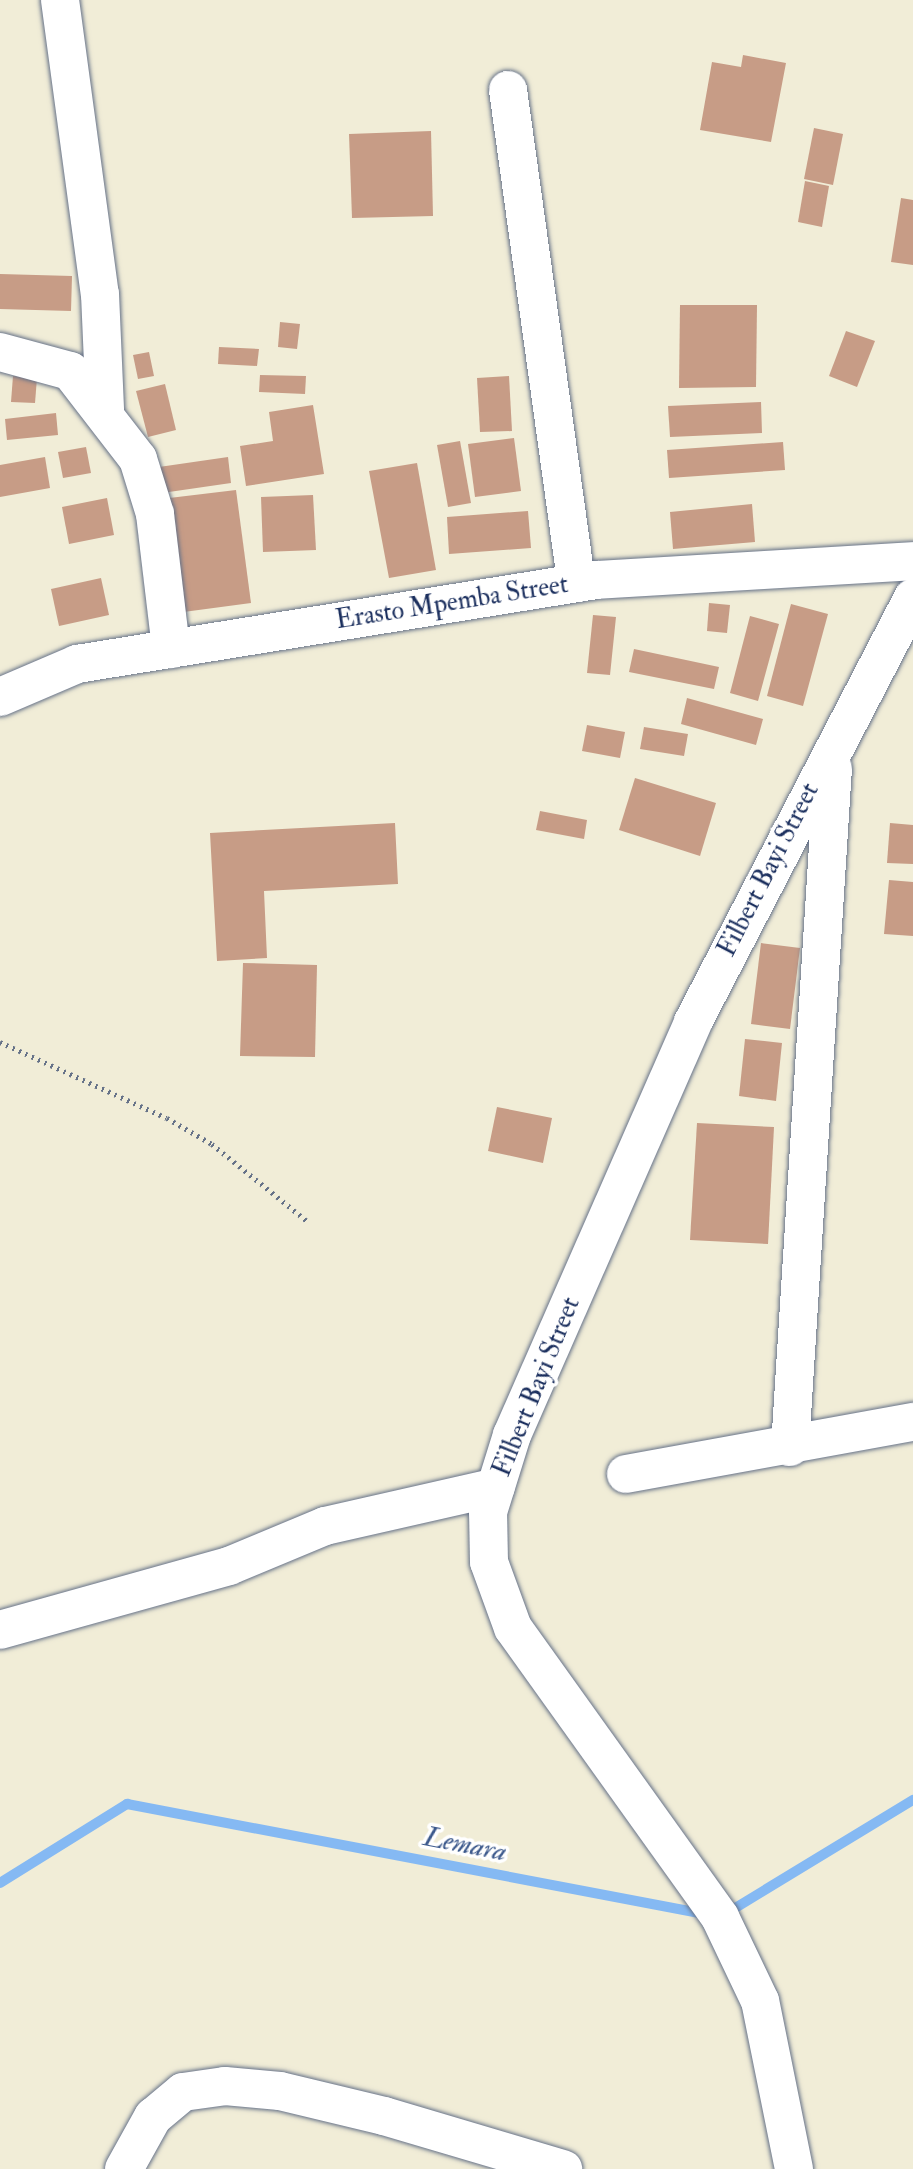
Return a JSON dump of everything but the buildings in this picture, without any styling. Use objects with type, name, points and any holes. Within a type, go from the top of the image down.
[{"type":"street","points":[[60,0],[100,294],[105,410]]},
{"type":"street","points":[[508,90],[576,583]]},
{"type":"street","points":[[0,352],[69,371],[105,410],[138,459],[155,514],[171,649]]},
{"type":"street","name":"Erasto Mpemba Street","points":[[0,697],[77,664],[576,583],[913,561]]},
{"type":"street","name":"Filbert Bayi Street","points":[[794,2169],[760,2001],[720,1917],[513,1628],[489,1562],[488,1512],[512,1435],[693,1022],[838,735],[913,598]]},
{"type":"street","points":[[790,1447],[824,821],[838,735]]},
{"type":"street","points":[[626,1474],[790,1447],[913,1422]]},
{"type":"street","points":[[0,1630],[229,1566],[325,1526],[496,1488]]},
{"type":"street","points":[[124,2169],[163,2108],[184,2092],[225,2086],[280,2091],[384,2116],[563,2169]]},
{"type":"path","points":[[0,1042],[167,1118],[212,1144],[307,1221]]},
{"type":"waterway","name":"Lemara","points":[[727,1913],[913,1800]]},
{"type":"waterway","name":"Lemara","points":[[0,1883],[127,1804],[705,1914]]}]
